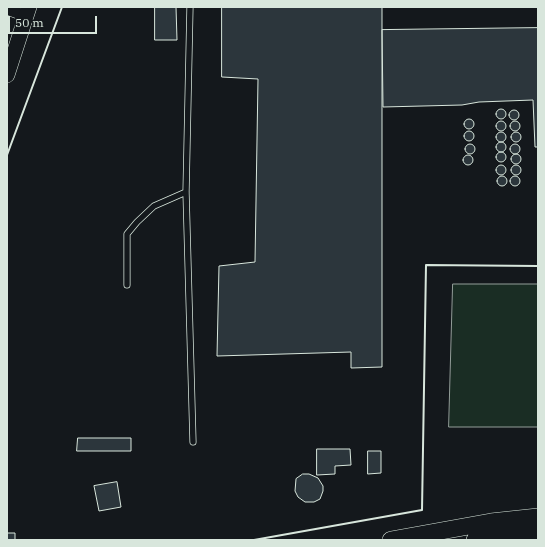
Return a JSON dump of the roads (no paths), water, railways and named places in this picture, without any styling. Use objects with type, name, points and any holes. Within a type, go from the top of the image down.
[{"type":"main road","points":[[7,75],[27,12]]},
{"type":"main road","points":[[391,540],[491,522],[538,517]]},
{"type":"main road","points":[[475,540],[538,531]]},
{"type":"street","points":[[7,9],[27,12]]},
{"type":"lane","points":[[190,7],[186,192],[193,442]]},
{"type":"lane","points":[[127,285],[127,234],[154,206],[186,192]]}]
